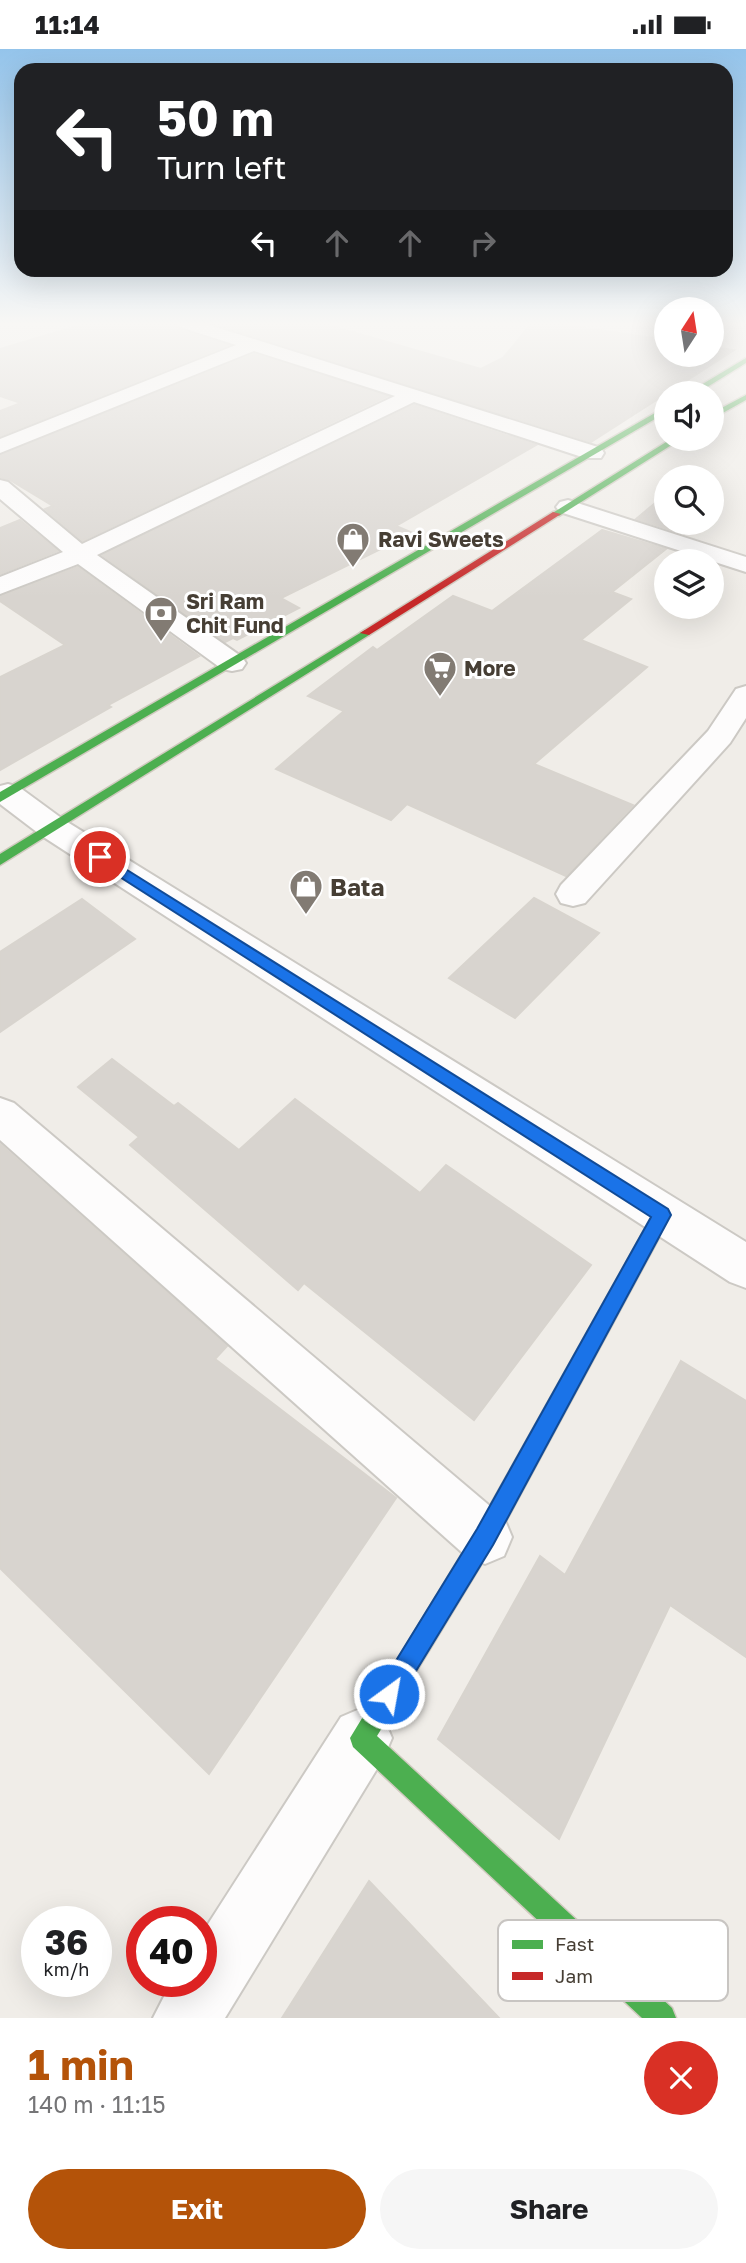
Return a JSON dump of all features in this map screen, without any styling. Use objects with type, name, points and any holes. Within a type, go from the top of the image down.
[{"type":"main road","points":[[4,796],[654,416]]},
{"type":"main road","points":[[0,860],[658,451]]},
{"type":"main road","points":[[557,1920],[362,1738],[485,1537],[662,1215]]},
{"type":"main road","points":[[644,2001],[662,2018]]},
{"type":"street","points":[[0,447],[80,415]]},
{"type":"street","points":[[0,586],[80,554],[371,415]]},
{"type":"street","points":[[478,415],[593,453]]},
{"type":"street","points":[[0,487],[80,554],[232,663]]},
{"type":"street","points":[[568,507],[746,565]]},
{"type":"street","points":[[573,894],[732,741],[746,695]]},
{"type":"street","points":[[4,796],[746,1267]]},
{"type":"street","points":[[0,1115],[485,1537]]},
{"type":"street","points":[[187,2018],[362,1738]]},
{"type":"building","points":[[0,415],[53,415],[0,436]]},
{"type":"building","points":[[101,415],[348,415],[82,541],[45,509],[53,506],[10,480],[0,477],[0,455]]},
{"type":"building","points":[[393,415],[444,415],[536,445],[396,526],[413,533],[281,598],[299,608],[237,640],[233,638],[225,642],[102,555]]},
{"type":"building","points":[[504,415],[633,415],[591,442]]},
{"type":"building","points":[[654,504],[654,525],[636,519]]},
{"type":"building","points":[[20,520],[58,551],[0,574],[0,528]]},
{"type":"building","points":[[602,530],[666,549],[654,549],[654,559],[612,592],[631,599],[581,640],[647,667],[534,764],[633,805],[566,876],[407,804],[391,820],[276,769],[344,711],[308,696],[373,647],[377,650],[453,596],[492,611]]},
{"type":"building","points":[[78,567],[199,656],[108,705],[111,707],[0,770],[0,677],[65,645],[0,601],[0,596]]},
{"type":"building","points":[[534,898],[599,933],[515,1018],[449,978]]},
{"type":"building","points":[[82,899],[135,939],[0,1032],[0,952]]},
{"type":"building","points":[[112,1059],[174,1106],[178,1103],[239,1150],[295,1099],[420,1193],[446,1165],[591,1265],[474,1420],[304,1283],[298,1290],[130,1145],[139,1137],[78,1087]]},
{"type":"building","points":[[0,1144],[227,1346],[215,1359],[396,1498],[209,1774],[0,1568]]},
{"type":"building","points":[[681,1361],[746,1401],[746,1657],[670,1605],[559,1839],[438,1739],[540,1556],[565,1575]]},
{"type":"building","points":[[369,1881],[499,2018],[282,2018]]},
{"type":"traffic: fast","points":[[0,798],[654,416]]},
{"type":"traffic: fast","points":[[556,514],[658,451]]},
{"type":"traffic: fast","points":[[0,860],[365,633]]},
{"type":"traffic: fast","points":[[557,1920],[362,1738],[485,1537],[662,1215]]},
{"type":"traffic: fast","points":[[644,2001],[662,2018]]},
{"type":"traffic: jam","points":[[365,633],[556,514]]},
{"type":"place","name":"Ravi Sweets","points":[[353,569]]},
{"type":"place","name":"Sri Ram Chit Fund","points":[[161,643]]},
{"type":"place","name":"More","points":[[440,698]]},
{"type":"place","name":"Bata","points":[[306,916]]},
{"type":"route","points":[[100,857],[662,1215],[485,1537],[389,1694]]}]
